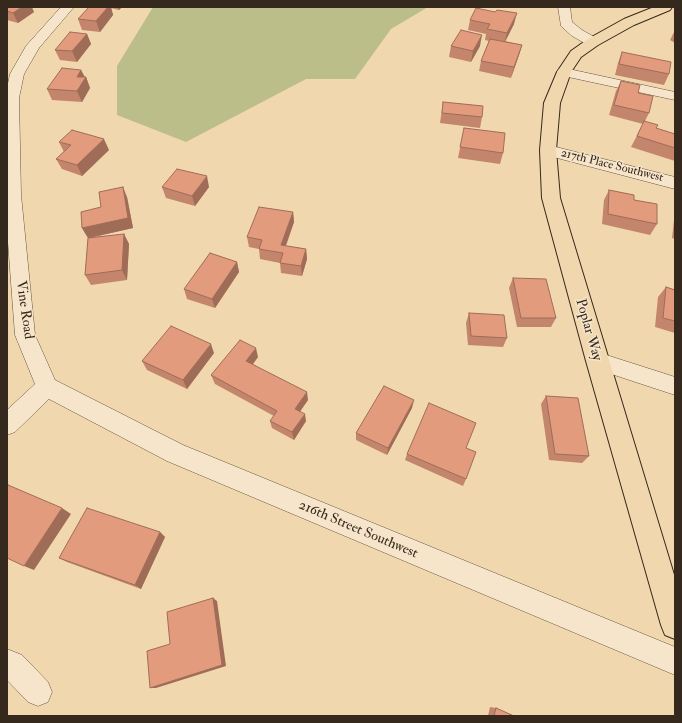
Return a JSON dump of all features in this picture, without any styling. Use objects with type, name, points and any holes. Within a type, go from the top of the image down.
[{"type":"main road","name":"Poplar Way","points":[[665,7],[629,22],[593,42],[576,54],[564,72],[552,103],[548,150],[552,198],[596,360],[675,625]]},
{"type":"street","name":"Vine Road","points":[[47,387],[24,334],[10,196],[12,98],[16,74],[33,46],[68,7]]},
{"type":"street","points":[[564,7],[566,23],[577,33],[593,42]]},
{"type":"street","points":[[564,72],[675,96]]},
{"type":"street","name":"217th Place Southwest","points":[[548,150],[675,183]]},
{"type":"street","points":[[596,360],[675,386]]},
{"type":"street","points":[[7,425],[47,387]]},
{"type":"street","name":"216th Street Southwest","points":[[47,387],[175,453],[675,661]]},
{"type":"street","points":[[7,663],[12,665],[38,692]]},
{"type":"green space","points":[[153,7],[428,7],[391,29],[355,79],[306,79],[186,142],[117,115],[117,66]]},
{"type":"building","points":[[7,7],[22,7],[13,13],[7,11]]},
{"type":"building","points":[[89,7],[108,7],[96,21],[78,19]]},
{"type":"building","points":[[476,8],[495,12],[497,10],[517,13],[507,33],[487,29],[490,24],[470,20]]},
{"type":"building","points":[[461,30],[482,35],[473,51],[451,46]]},
{"type":"building","points":[[70,32],[87,34],[72,51],[55,50]]},
{"type":"building","points":[[490,39],[522,45],[514,67],[481,61]]},
{"type":"building","points":[[622,52],[671,62],[669,74],[619,64]]},
{"type":"building","points":[[62,68],[81,70],[77,77],[86,77],[77,91],[47,89]]},
{"type":"building","points":[[621,81],[640,85],[638,93],[653,96],[649,113],[614,105]]},
{"type":"building","points":[[443,102],[483,106],[482,117],[442,113]]},
{"type":"building","points":[[644,121],[658,125],[656,128],[675,134],[675,148],[637,136]]},
{"type":"building","points":[[464,128],[505,133],[503,153],[460,147]]},
{"type":"building","points":[[72,130],[104,139],[77,165],[56,159],[71,145],[59,142]]},
{"type":"building","points":[[177,169],[207,176],[192,196],[162,187]]},
{"type":"building","points":[[123,187],[128,218],[82,228],[81,212],[101,207],[99,192]]},
{"type":"building","points":[[609,190],[634,195],[634,200],[657,204],[657,224],[608,214]]},
{"type":"building","points":[[259,207],[293,212],[281,245],[306,249],[301,266],[280,263],[283,253],[259,249],[262,240],[247,237]]},
{"type":"building","points":[[124,234],[122,270],[85,275],[88,238]]},
{"type":"building","points":[[210,253],[237,262],[212,299],[184,289]]},
{"type":"building","points":[[513,278],[546,279],[556,318],[521,318]]},
{"type":"building","points":[[666,287],[675,290],[675,321],[663,318]]},
{"type":"building","points":[[469,313],[504,315],[507,338],[471,336]]},
{"type":"building","points":[[171,326],[211,344],[183,380],[142,361]]},
{"type":"building","points":[[240,340],[256,348],[246,361],[307,392],[295,409],[305,414],[292,432],[270,421],[277,411],[211,375]]},
{"type":"building","points":[[384,386],[414,400],[388,448],[356,433]]},
{"type":"building","points":[[546,396],[578,398],[589,456],[555,454]]},
{"type":"building","points":[[429,403],[476,423],[466,448],[476,452],[466,479],[407,454]]},
{"type":"building","points":[[8,485],[62,508],[24,566],[7,558]]},
{"type":"building","points":[[87,508],[160,532],[135,585],[59,558]]},
{"type":"building","points":[[213,598],[222,665],[150,688],[147,651],[170,644],[167,612]]},
{"type":"building","points":[[496,708],[514,716],[494,716]]}]
